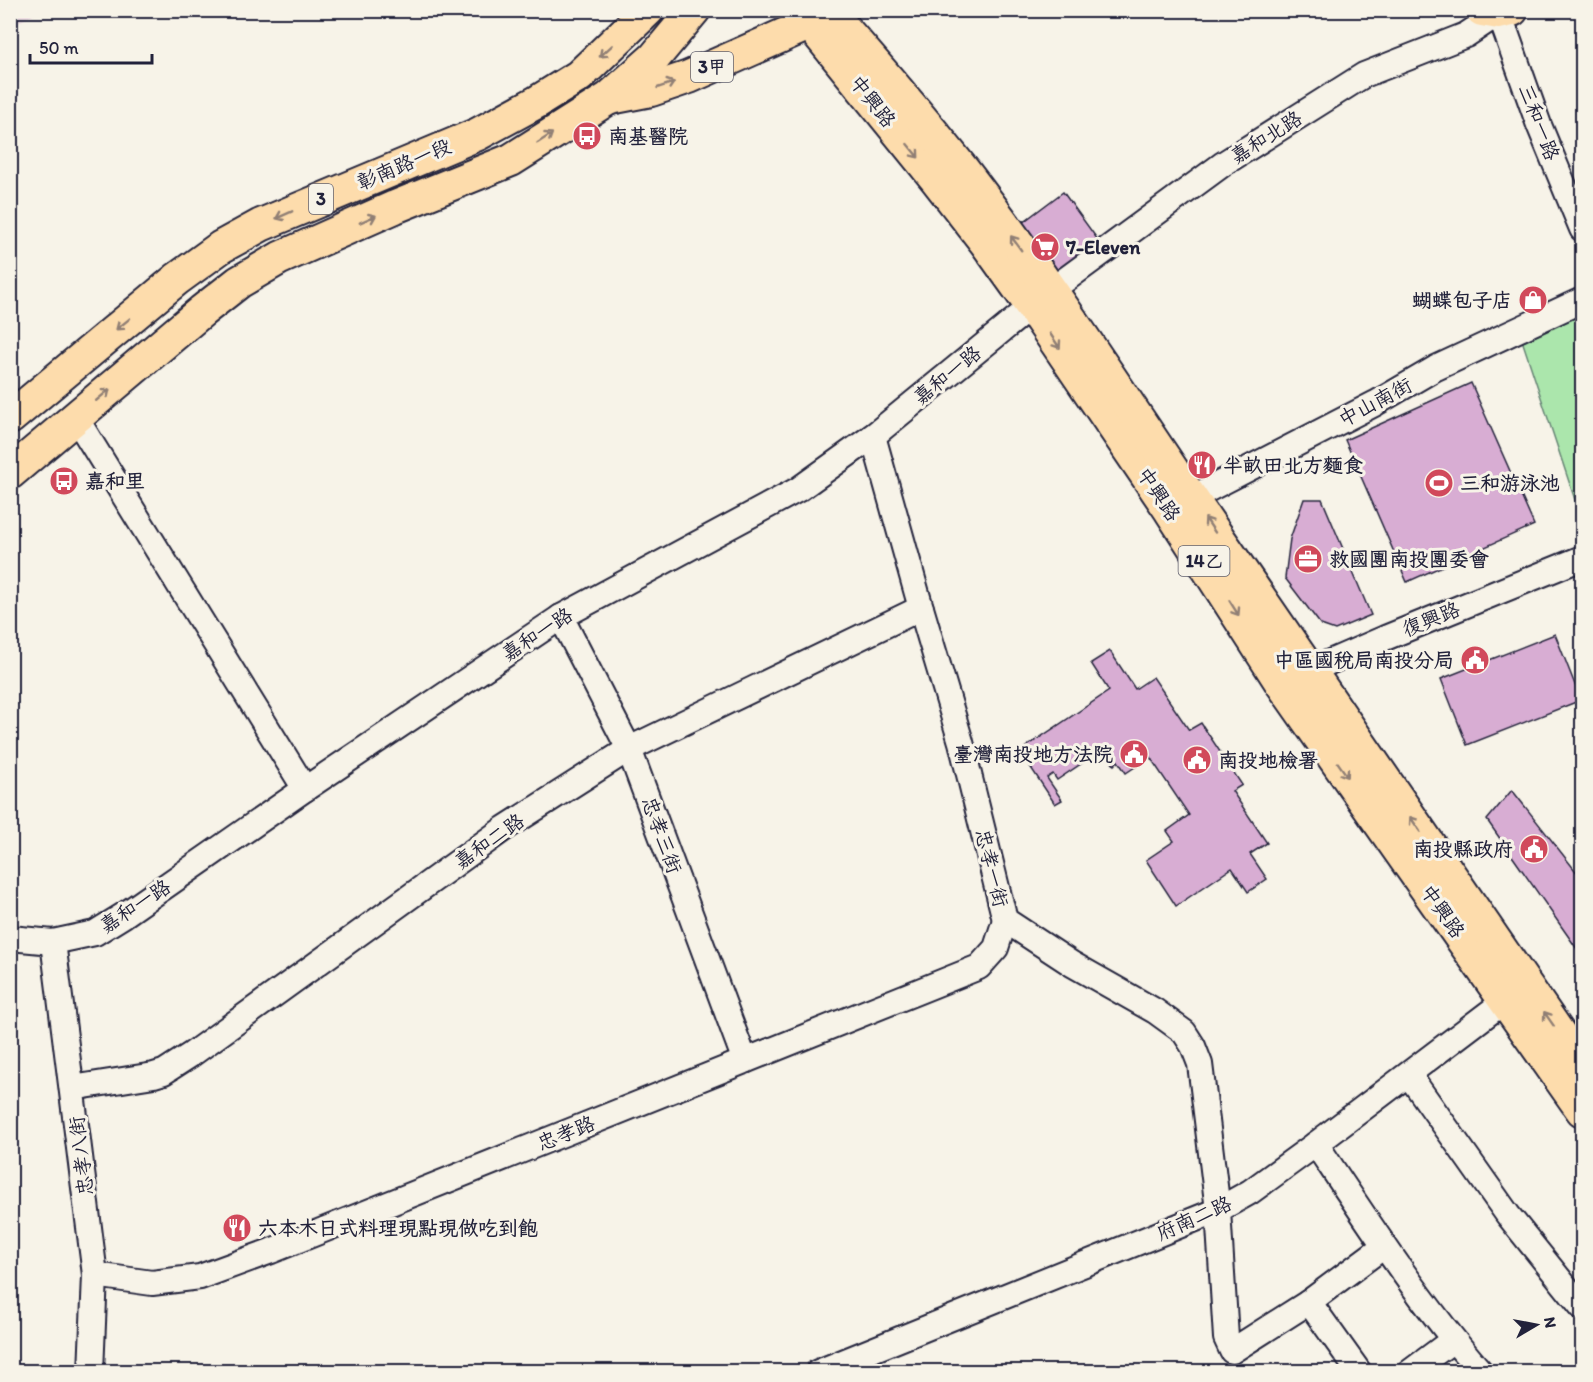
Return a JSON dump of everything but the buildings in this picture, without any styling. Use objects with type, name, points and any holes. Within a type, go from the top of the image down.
[{"type":"main road","name":"彰南路一段","points":[[10,418],[177,279],[221,247],[261,225],[478,134],[537,102],[579,76],[648,10]]},
{"type":"main road","name":"彰南路一段","points":[[10,474],[239,282],[280,258],[374,216],[511,160],[609,98],[654,58],[694,10]]},
{"type":"main road","name":"彰南路一段","points":[[609,98],[651,90],[689,77],[824,13]]},
{"type":"main road","name":"中興路","points":[[824,13],[913,108],[968,176],[1041,299],[1113,380],[1180,504],[1295,677],[1517,995],[1582,1110]]},
{"type":"main road","name":"中興路","points":[[1517,995],[1582,1067]]},
{"type":"street","name":"三和一路","points":[[1497,11],[1539,125],[1582,230]]},
{"type":"street","name":"嘉和北路","points":[[1041,299],[1223,164],[1364,75],[1466,34],[1497,11]]},
{"type":"street","name":"嘉和一路","points":[[10,938],[53,942],[95,933],[561,617],[799,489],[873,436],[1041,299]]},
{"type":"street","name":"中山南街","points":[[1180,504],[1376,403],[1436,368],[1582,300]]},
{"type":"street","points":[[76,417],[305,789]]},
{"type":"street","name":"忠孝一街","points":[[873,436],[961,742],[1005,920],[1072,964],[1155,1011],[1184,1032],[1193,1046],[1200,1064],[1218,1210],[1226,1338],[1232,1352],[1309,1302]]},
{"type":"street","name":"復興路","points":[[1295,677],[1582,558]]},
{"type":"street","name":"嘉和二路","points":[[72,1088],[164,1072],[505,828],[629,749],[921,608]]},
{"type":"street","name":"忠孝三街","points":[[561,617],[629,749],[745,1061]]},
{"type":"street","name":"忠孝路","points":[[95,1275],[152,1283],[200,1277],[342,1223],[979,967],[996,948],[1005,920]]},
{"type":"street","name":"忠孝八街","points":[[53,942],[95,1275],[91,1371]]},
{"type":"street","name":"府南二路","points":[[818,1371],[1218,1210],[1250,1192],[1517,995]]},
{"type":"street","points":[[1409,1075],[1508,1215],[1582,1306]]},
{"type":"street","points":[[1316,1144],[1384,1246],[1453,1340],[1481,1371]]},
{"type":"street","points":[[1359,1371],[1309,1302],[1384,1246]]},
{"type":"street","points":[[1410,1371],[1453,1340]]},
{"type":"shaded area","points":[[11,10],[41,10],[41,11],[11,26]]},
{"type":"green space","points":[[1582,307],[1582,521],[1520,334]]},
{"type":"place","name":"南基醫院","points":[[587,136]]},
{"type":"place","name":"7-Eleven","points":[[1045,247]]},
{"type":"place","name":"蝴蝶包子店","points":[[1533,300]]},
{"type":"place","name":"半畝田北方麵食","points":[[1202,465]]},
{"type":"place","name":"嘉和里","points":[[64,481]]},
{"type":"place","name":"三和游泳池","points":[[1439,483]]},
{"type":"place","name":"救國團南投團委會","points":[[1308,559]]},
{"type":"place","name":"中區國稅局南投分局","points":[[1475,660]]},
{"type":"place","name":"臺灣南投地方法院","points":[[1134,754]]},
{"type":"place","name":"南投地檢署","points":[[1197,760]]},
{"type":"place","name":"南投縣政府","points":[[1534,849]]},
{"type":"place","name":"六本木日式料理現點現做吃到飽","points":[[237,1228]]}]
